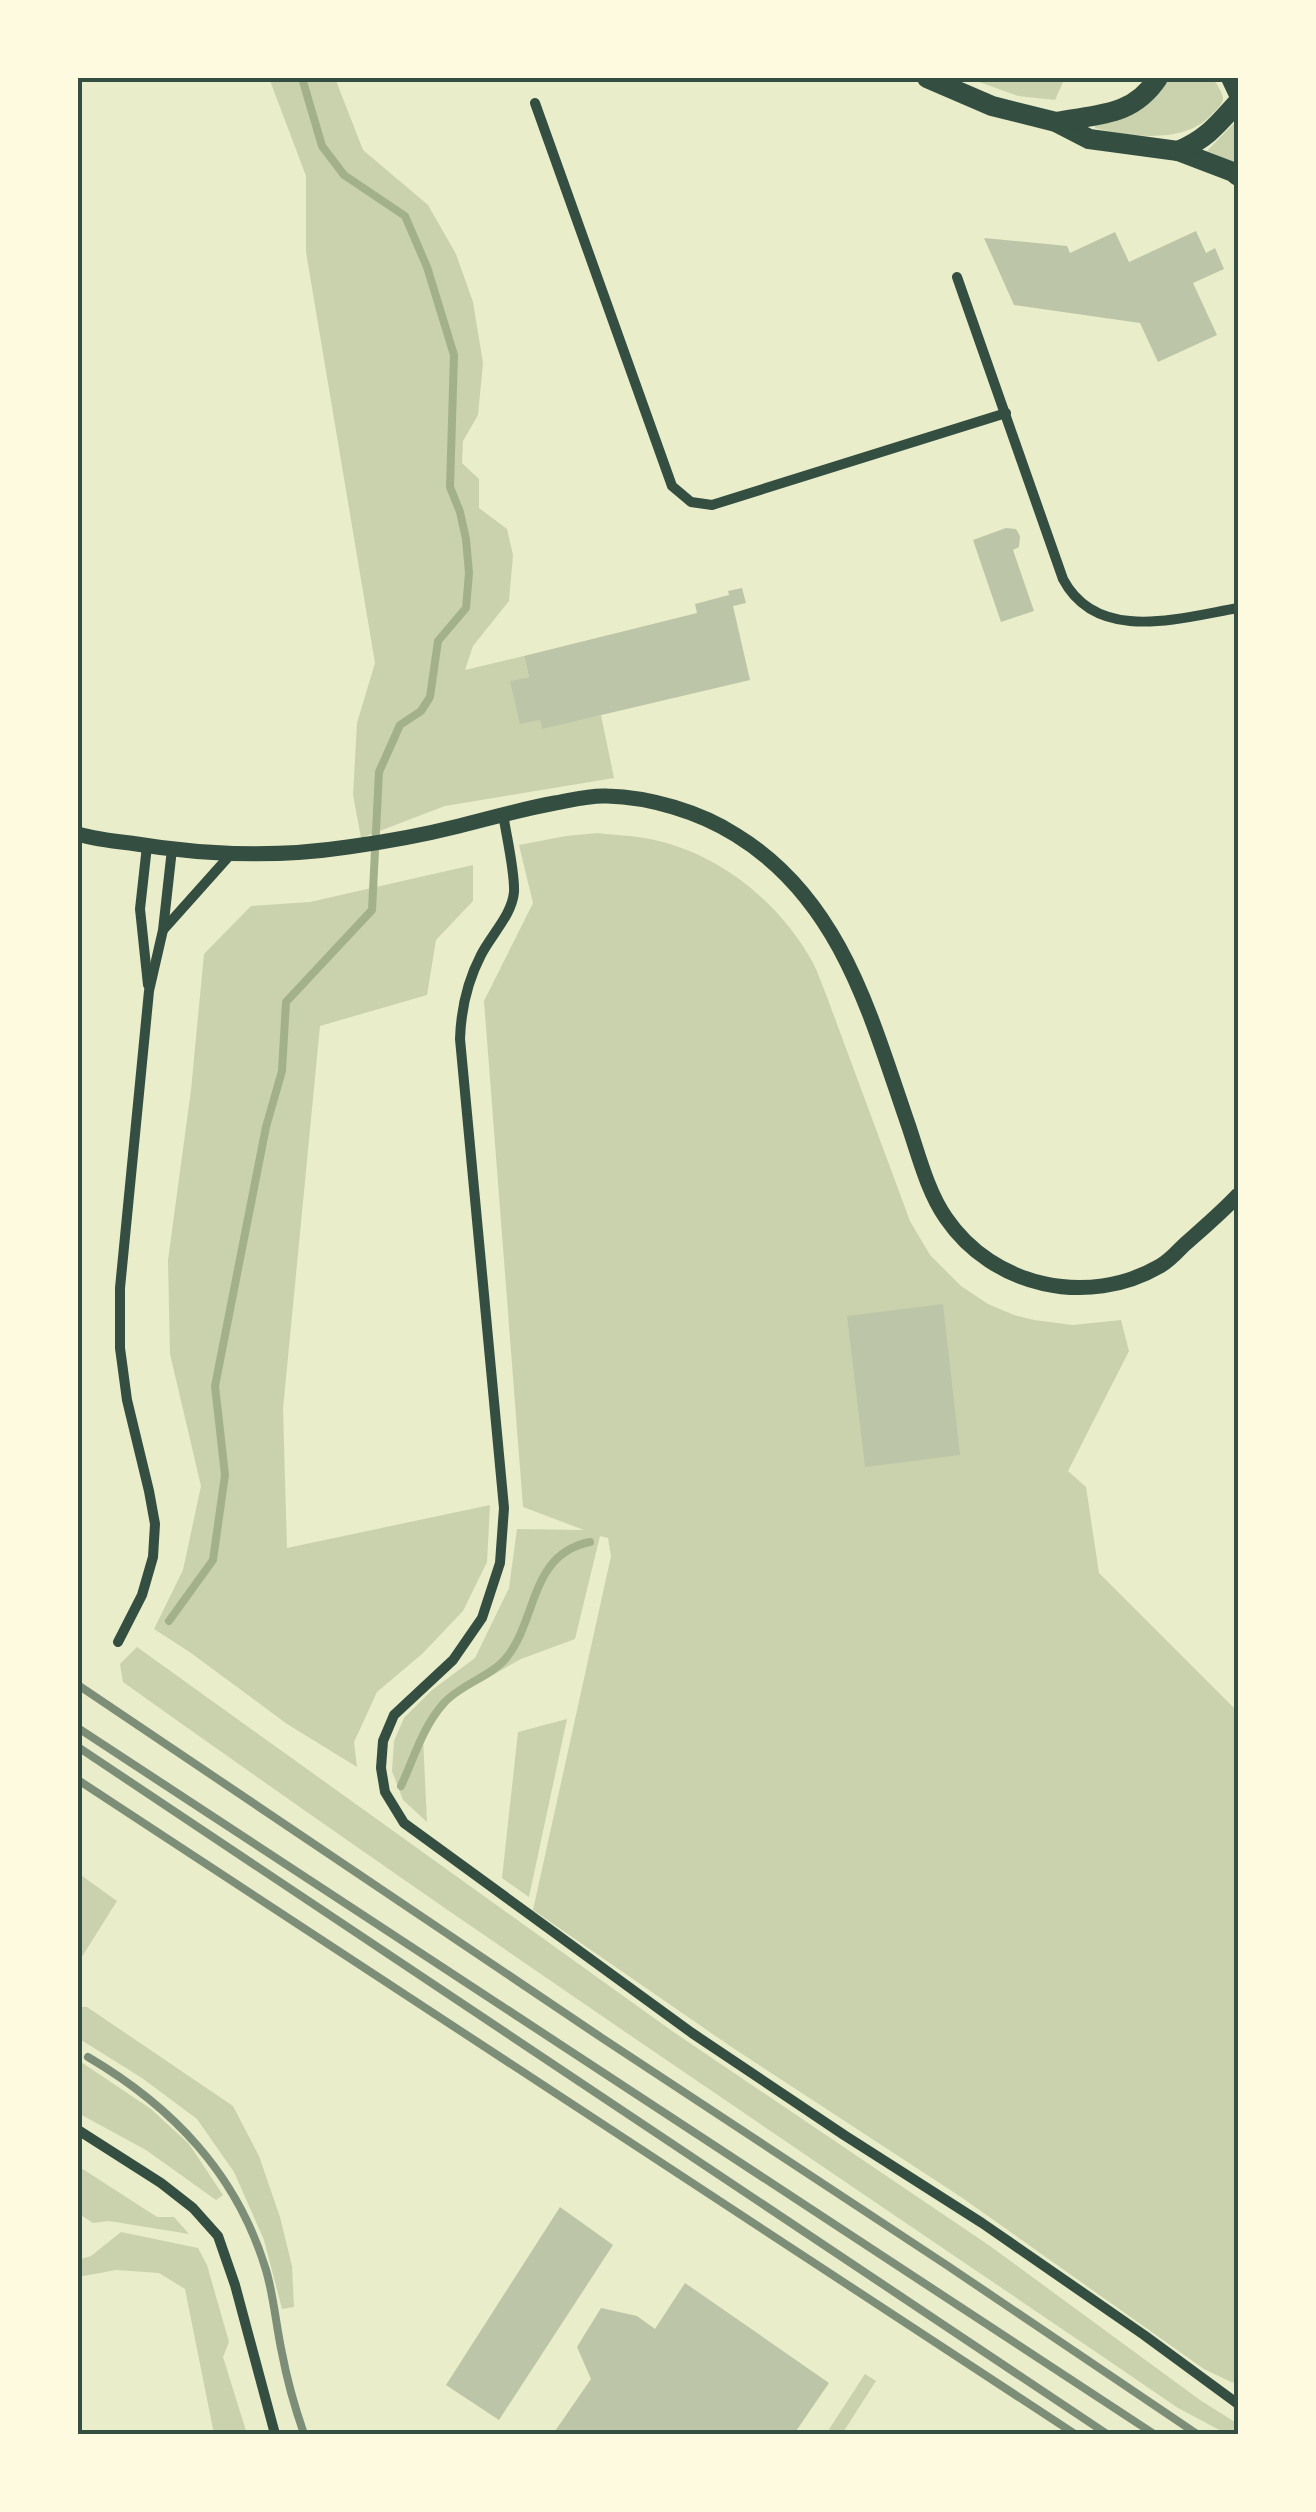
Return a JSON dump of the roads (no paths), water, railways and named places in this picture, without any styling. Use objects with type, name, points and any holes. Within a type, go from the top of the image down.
[{"type":"highway","points":[[927,78],[992,106],[1056,122],[1089,138],[1178,151],[1238,176]]},
{"type":"highway","points":[[1056,122],[1114,113],[1130,106],[1158,78]]},
{"type":"highway","points":[[1178,151],[1213,131],[1238,99]]},
{"type":"main road","points":[[1230,78],[1238,99]]},
{"type":"street","points":[[535,103],[672,486],[691,502],[712,505],[1006,413]]},
{"type":"street","points":[[957,277],[1073,597],[1118,621],[1146,622],[1238,608]]},
{"type":"street","points":[[78,834],[172,850],[294,853],[417,835],[582,798],[606,796],[668,806],[737,835],[788,875],[822,917],[858,983],[945,1217],[970,1246],[999,1268],[1055,1288],[1111,1285],[1162,1266],[1238,1195]]},
{"type":"street","points":[[503,813],[514,894],[470,980],[461,1015],[460,1039],[504,1508],[500,1564],[482,1618],[452,1660],[394,1715],[383,1741],[380,1768],[385,1792],[404,1823],[692,2033],[982,2223],[1238,2404]]},
{"type":"street","points":[[147,846],[140,909],[149,991]]},
{"type":"street","points":[[118,1642],[142,1595],[155,1524],[127,1400],[120,1348],[120,1288],[149,991],[158,961],[172,850]]},
{"type":"street","points":[[163,930],[231,854]]},
{"type":"street","points":[[78,2130],[172,2191],[218,2236],[275,2434]]},
{"type":"waterway","points":[[169,1621],[213,1560],[225,1475],[215,1386],[266,1127],[282,1071],[286,1002],[372,910],[379,772],[400,725],[421,711],[430,697],[438,641],[466,608],[466,539],[450,487],[454,355],[427,267],[405,216],[344,175],[322,146],[302,78]]},
{"type":"waterway","points":[[401,1786],[437,1712],[451,1696],[507,1657],[556,1559],[590,1542]]},
{"type":"railway","points":[[78,1685],[1197,2434]]},
{"type":"railway","points":[[78,1728],[1154,2434]]},
{"type":"railway","points":[[78,1747],[1107,2434]]},
{"type":"railway","points":[[78,1780],[1075,2434]]},
{"type":"railway","points":[[88,2057],[174,2121],[198,2146],[238,2203],[266,2270],[286,2373],[304,2434]]}]
